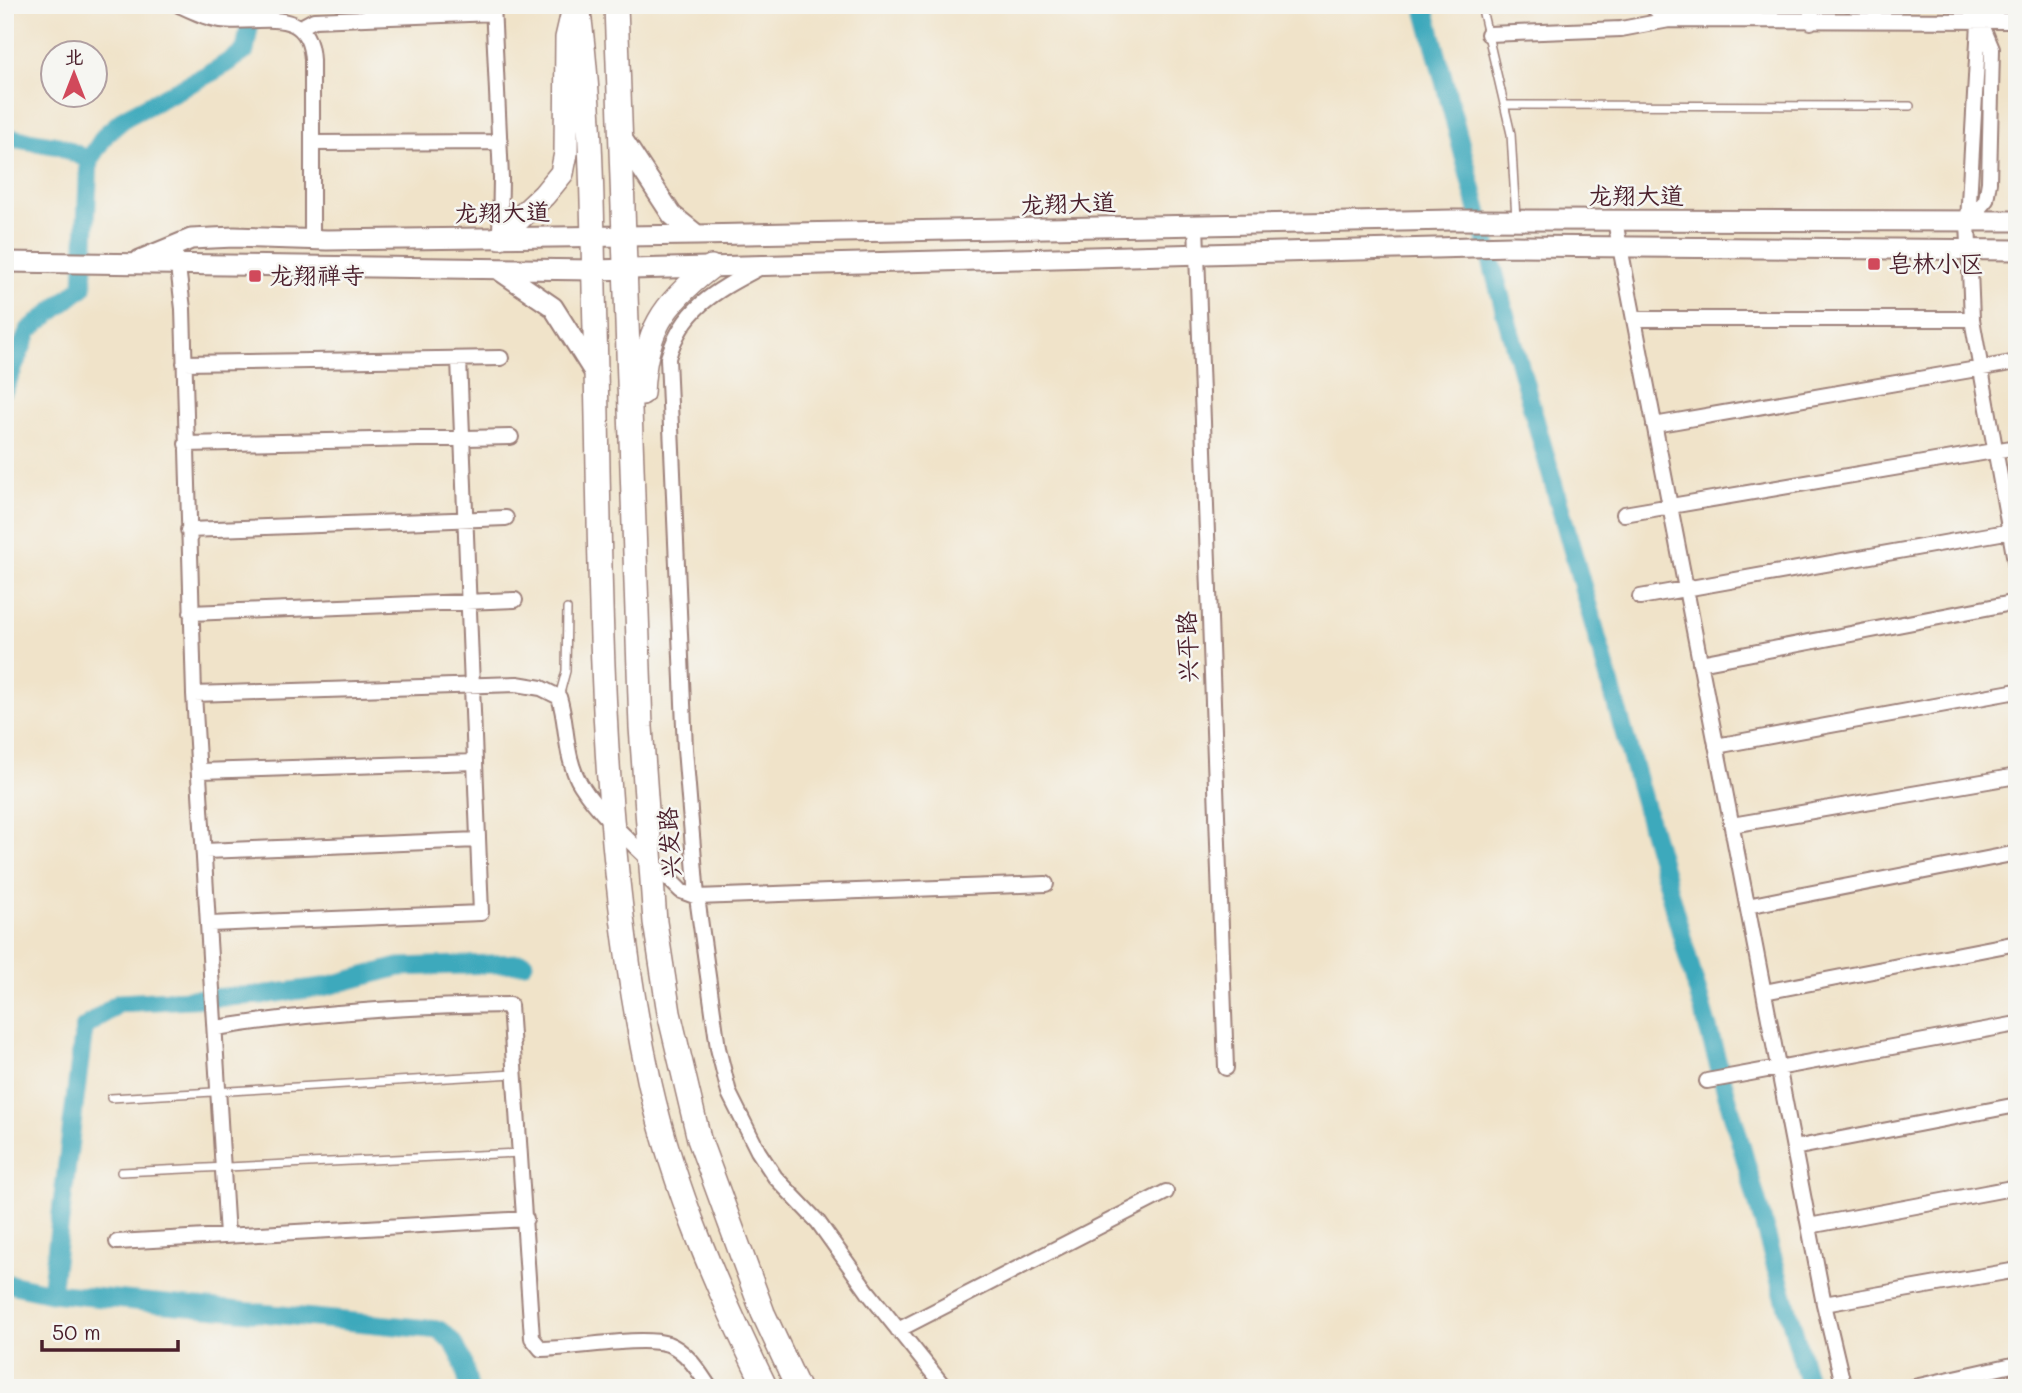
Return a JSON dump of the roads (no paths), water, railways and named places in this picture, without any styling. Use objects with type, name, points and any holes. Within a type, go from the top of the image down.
[{"type":"main road","points":[[576,5],[592,149],[596,375],[612,821],[625,945],[651,1086],[682,1192],[732,1319],[766,1388]]},
{"type":"main road","points":[[500,237],[544,195],[562,173],[566,153],[567,38],[576,5]]},
{"type":"main road","points":[[616,5],[623,140],[634,528],[655,922],[669,1013],[699,1139],[759,1302],[798,1388]]},
{"type":"main road","points":[[623,140],[672,215],[697,235]]},
{"type":"main road","name":"龙翔大道","points":[[125,263],[155,256],[191,239],[234,237],[312,239],[697,235],[1508,219],[2017,221]]},
{"type":"main road","name":"龙翔大道","points":[[5,262],[594,270],[1511,246],[2017,250]]},
{"type":"main road","points":[[634,528],[644,467],[644,362],[653,332],[666,306],[682,288],[710,267]]},
{"type":"main road","points":[[498,270],[553,307],[596,375]]},
{"type":"street","points":[[179,5],[220,20],[284,20],[302,27],[311,44],[312,239]]},
{"type":"street","points":[[1650,5],[1670,20]]},
{"type":"street","points":[[1811,5],[1811,22]]},
{"type":"street","points":[[1980,5],[1968,222],[1972,319],[1995,451],[2013,531],[2017,572]]},
{"type":"street","points":[[302,27],[314,20],[493,9],[500,142],[500,237]]},
{"type":"street","points":[[1488,34],[1622,29],[1670,20],[2017,22]]},
{"type":"street","points":[[312,144],[500,142]]},
{"type":"street","points":[[1615,220],[1824,1304],[1844,1388]]},
{"type":"street","name":"兴平路","points":[[1196,225],[1226,1068]]},
{"type":"street","points":[[175,246],[183,309],[194,694],[228,1236]]},
{"type":"street","name":"兴发路","points":[[763,266],[724,287],[700,304],[676,332],[668,358],[685,749],[697,897],[716,1035],[729,1093],[775,1177],[818,1222],[945,1388]]},
{"type":"street","points":[[1634,319],[1972,319]]},
{"type":"street","points":[[184,363],[501,358]]},
{"type":"street","points":[[210,924],[481,913],[459,359]]},
{"type":"street","points":[[1654,425],[2017,362]]},
{"type":"street","points":[[186,444],[511,437]]},
{"type":"street","points":[[1624,514],[2017,447]]},
{"type":"street","points":[[188,530],[506,518]]},
{"type":"street","points":[[1640,597],[2013,531]]},
{"type":"street","points":[[191,613],[514,600]]},
{"type":"street","points":[[1700,663],[2017,602]]},
{"type":"street","points":[[194,694],[517,684],[541,688],[559,697],[564,714],[567,750],[580,784],[612,821],[681,891],[697,897],[1046,884]]},
{"type":"street","points":[[1716,746],[2017,691]]},
{"type":"street","points":[[200,771],[475,762]]},
{"type":"street","points":[[1732,825],[2017,776]]},
{"type":"street","points":[[205,850],[478,840]]},
{"type":"street","points":[[1747,906],[2017,853]]},
{"type":"street","points":[[1764,992],[2017,943]]},
{"type":"street","points":[[216,1024],[410,1006],[510,1005],[532,1338],[541,1349],[642,1342],[668,1345],[690,1360],[710,1388]]},
{"type":"street","points":[[1707,1081],[2017,1024]]},
{"type":"street","points":[[1794,1148],[2017,1105]]},
{"type":"street","points":[[1809,1226],[2017,1188]]},
{"type":"street","points":[[898,1330],[1166,1192]]},
{"type":"street","points":[[117,1242],[526,1219]]},
{"type":"street","points":[[1824,1304],[2017,1270]]},
{"type":"street","points":[[1910,1388],[2017,1364]]},
{"type":"lane","points":[[1481,5],[1511,134],[1508,219]]},
{"type":"lane","points":[[1504,105],[1910,106]]},
{"type":"lane","points":[[559,697],[566,670],[567,609]]},
{"type":"lane","points":[[111,1098],[515,1074]]},
{"type":"lane","points":[[121,1172],[521,1153]]},
{"type":"waterway","points":[[5,388],[29,330],[83,287],[89,160],[106,134],[126,117],[216,70],[245,51],[253,5]]},
{"type":"waterway","points":[[1424,5],[1505,313],[1810,1388]]},
{"type":"waterway","points":[[5,137],[59,146],[89,160]]},
{"type":"waterway","points":[[51,1293],[84,1028],[119,1003],[261,995],[323,987],[399,967],[524,963]]},
{"type":"waterway","points":[[5,1283],[51,1293],[439,1330],[456,1348],[469,1388]]},
{"type":"place","name":"皂林小区","points":[[1874,264]]},
{"type":"place","name":"龙翔禅寺","points":[[255,276]]}]
